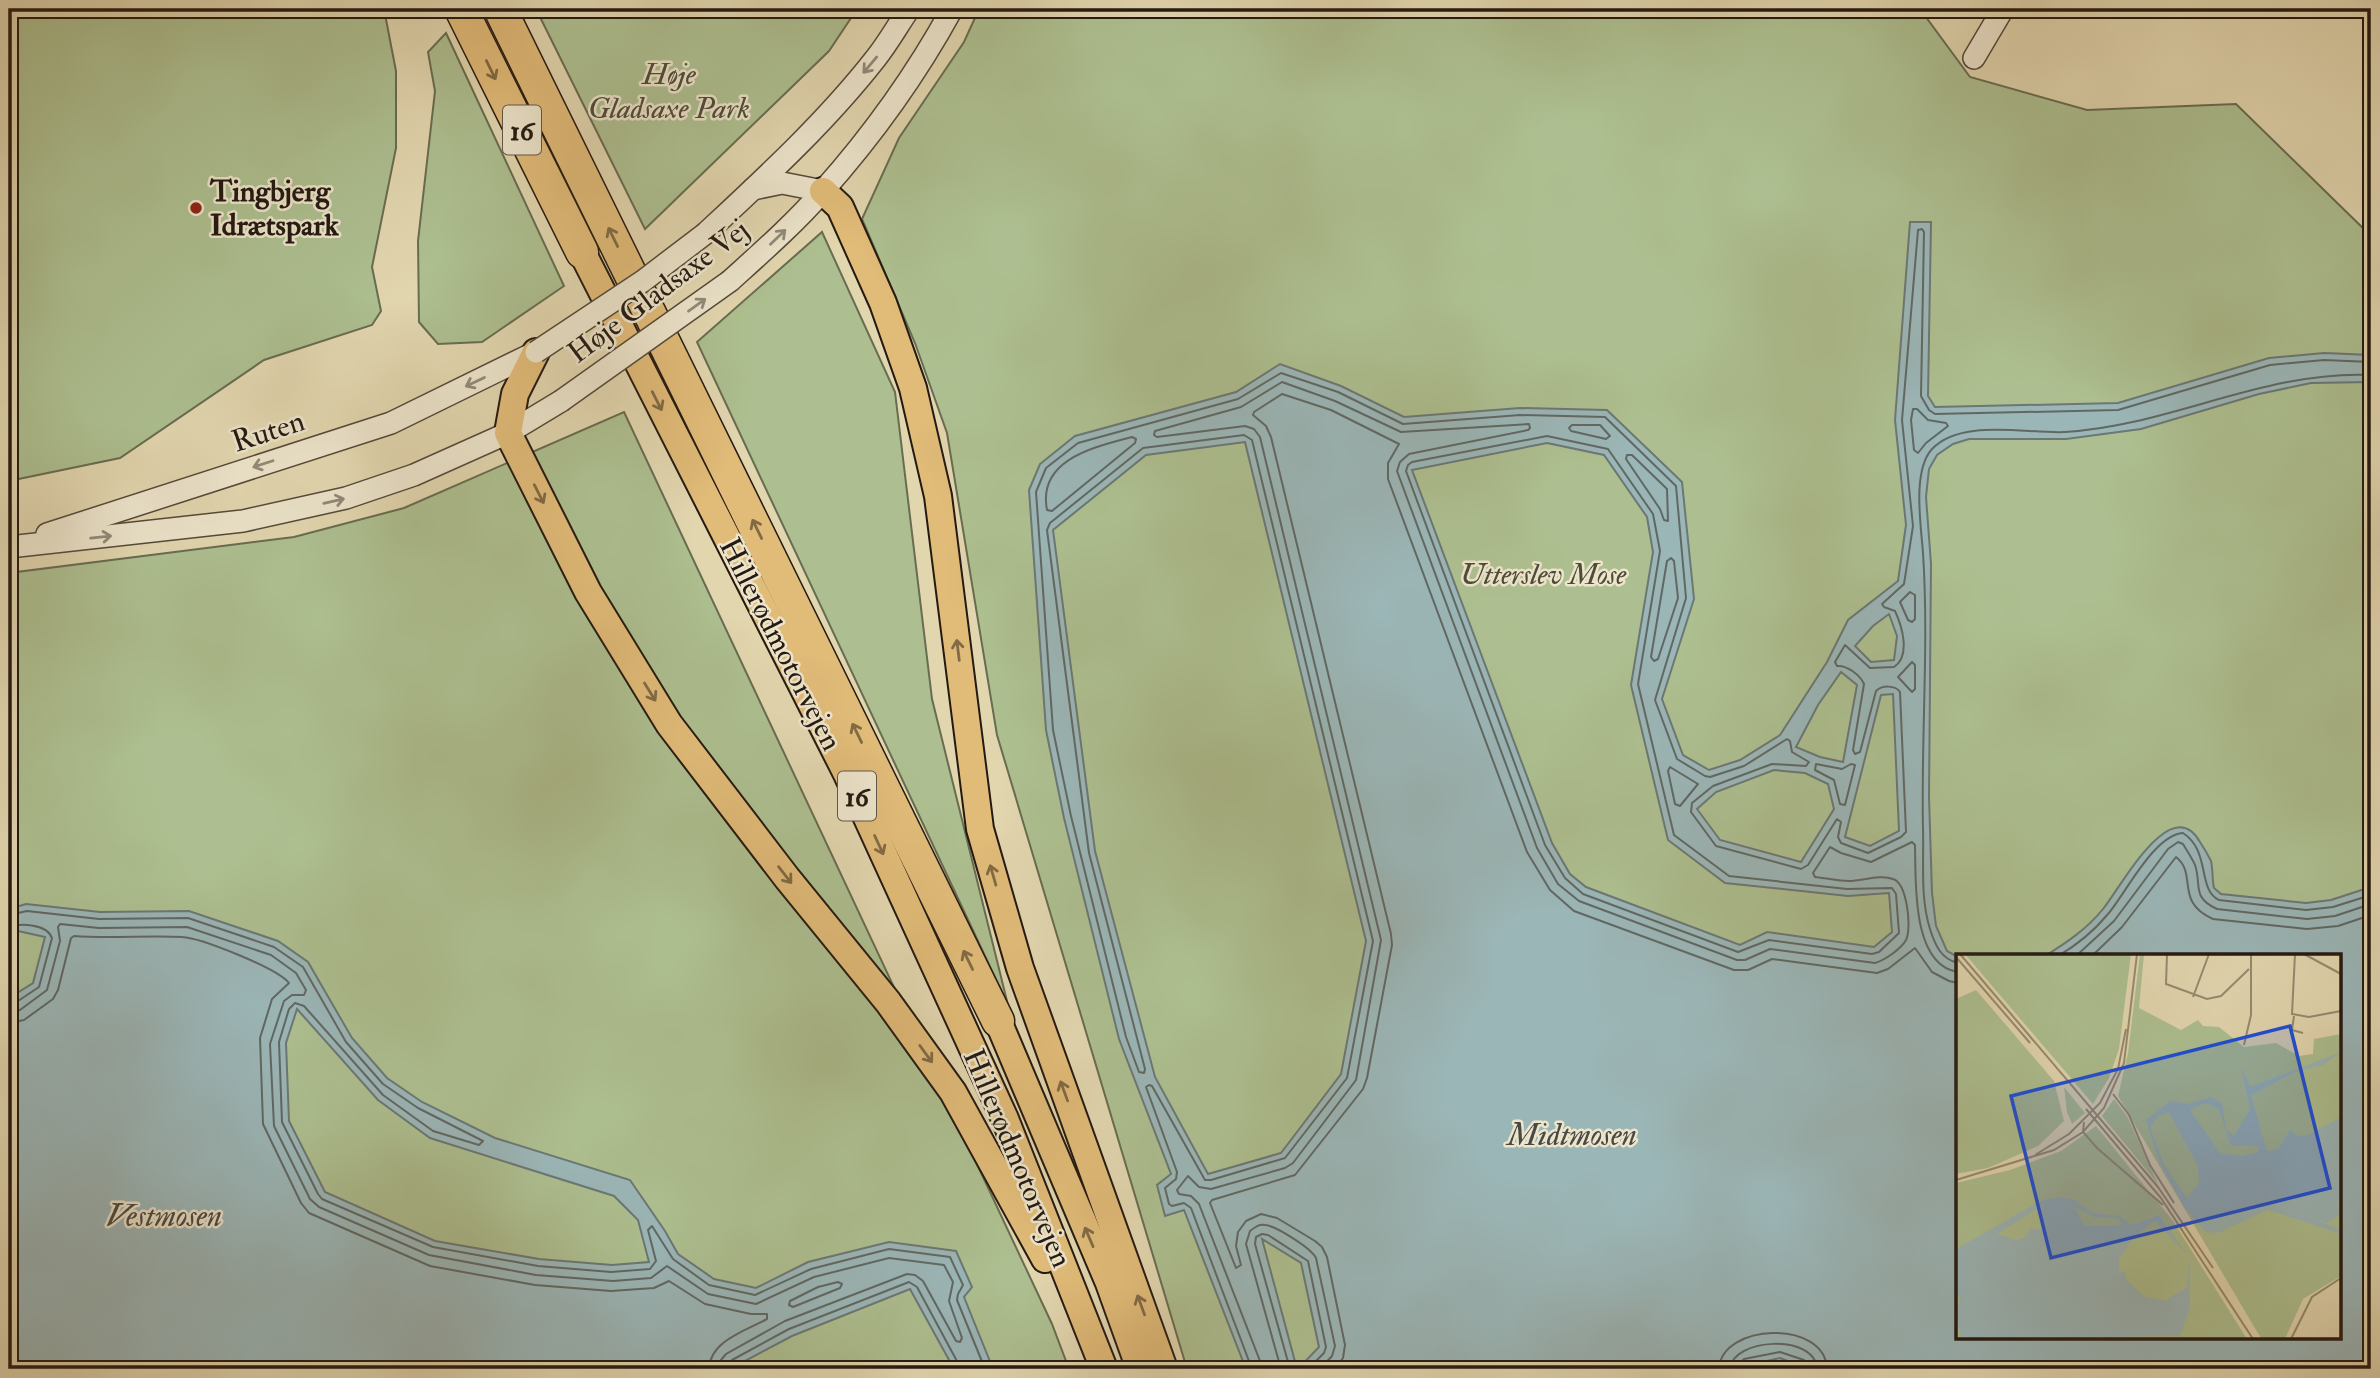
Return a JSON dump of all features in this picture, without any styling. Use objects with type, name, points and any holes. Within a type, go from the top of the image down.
[{"type":"highway","name":"Hillerødmotorvejen","points":[[461,9],[582,252]]},
{"type":"highway","name":"Hillerødmotorvejen","points":[[499,9],[998,1021]]},
{"type":"main road","points":[[823,191],[840,207],[883,303],[913,388],[938,496],[980,829],[1020,968],[1164,1369]]},
{"type":"main road","name":"Hillerødmotorvejen","points":[[582,252],[847,774],[1005,1119],[1101,1362]]},
{"type":"main road","points":[[536,352],[515,394],[508,433],[588,592],[669,723],[787,878],[888,1002],[953,1091],[1101,1362]]},
{"type":"main road","name":"Hillerødmotorvejen","points":[[998,1021],[1109,1283],[1140,1369]]},
{"type":"street","name":"Høje Gladsaxe Vej","points":[[536,352],[611,303],[706,233],[841,99],[877,57],[909,9]]},
{"type":"street","name":"Høje Gladsaxe Vej","points":[[508,433],[561,401],[730,281],[780,236],[823,191],[886,111],[952,9]]},
{"type":"street","points":[[1974,58],[2003,9]]},
{"type":"street","points":[[753,189],[782,183],[823,191]]},
{"type":"street","name":"Ruten","points":[[9,547],[391,423],[536,352]]},
{"type":"street","name":"Ruten","points":[[9,547],[243,521],[333,501],[414,475],[508,433]]},
{"type":"green space","name":"Tingbjerg Idrætspark","points":[[9,9],[384,9],[396,71],[396,148],[372,267],[381,311],[372,325],[264,360],[120,458],[9,481]]},
{"type":"green space","name":"Høje Gladsaxe Park","points":[[536,9],[857,9],[829,51],[645,229]]},
{"type":"green space","name":"Utterslev Mose","points":[[979,9],[1920,9],[1970,77],[2087,110],[2236,104],[2371,236],[2371,1369],[1187,1369],[997,735],[947,433],[915,343],[862,219],[899,138],[964,42]]},
{"type":"green space","points":[[446,33],[564,286],[482,342],[438,344],[419,322],[418,241],[435,91],[428,52]]},
{"type":"green space","points":[[822,232],[895,392],[932,699],[1008,1005],[697,342]]},
{"type":"green space","points":[[624,412],[1052,1324],[1069,1369],[9,1369],[9,573],[294,537],[404,508]]},
{"type":"water","name":"Midtmosen","points":[[1910,222],[1931,222],[1928,396],[1935,407],[2118,403],[2269,358],[2324,353],[2371,355],[2371,382],[2311,383],[2259,394],[2141,429],[2066,439],[1969,439],[1953,444],[1937,455],[1929,469],[1926,497],[1931,564],[1929,797],[1932,893],[1936,926],[1947,951],[1956,956],[1956,1340],[2342,1340],[2342,954],[2048,954],[2090,923],[2147,848],[2161,835],[2175,828],[2188,829],[2200,842],[2211,861],[2214,888],[2221,894],[2306,903],[2331,900],[2371,887],[2371,1369],[1809,1369],[1780,1358],[1731,1369],[1298,1369],[1319,1347],[1301,1263],[1262,1239],[1297,1369],[1246,1369],[1184,1210],[1165,1216],[1157,1185],[1171,1174],[1119,1039],[1064,818],[1046,730],[1029,490],[1040,464],[1075,436],[1236,392],[1280,364],[1341,386],[1404,417],[1520,408],[1607,410],[1682,482],[1694,599],[1662,699],[1683,755],[1709,770],[1740,760],[1780,735],[1827,662],[1848,620],[1898,581],[1906,525],[1895,420]],"holes":[[[1245,442],[1366,941],[1341,1074],[1281,1153],[1208,1174],[1155,1077],[1095,851],[1053,530],[1146,455]],[[1547,443],[1604,455],[1647,517],[1653,552],[1631,685],[1668,840],[1725,883],[1848,896],[1889,893],[1892,932],[1874,947],[1767,932],[1740,945],[1586,887],[1570,874],[1552,843],[1412,470]],[[1889,614],[1897,636],[1894,660],[1871,662],[1855,646],[1873,626]],[[1841,672],[1857,685],[1843,762],[1820,757],[1796,747],[1818,705]],[[1893,694],[1899,831],[1870,846],[1845,837],[1881,695]],[[1774,770],[1805,773],[1828,784],[1834,809],[1801,862],[1720,840],[1697,809],[1716,792]]]},
{"type":"water","name":"Vestmosen","points":[[26,904],[100,912],[189,911],[278,941],[308,962],[352,1038],[387,1078],[422,1102],[495,1138],[630,1180],[678,1254],[714,1279],[756,1288],[808,1262],[889,1242],[956,1251],[972,1287],[964,1297],[993,1369],[954,1369],[910,1289],[792,1336],[730,1369],[9,1369],[9,998],[33,983],[45,937],[18,931],[9,934],[9,909]],"holes":[[[297,1009],[378,1100],[430,1138],[614,1196],[638,1220],[649,1262],[612,1265],[539,1259],[435,1241],[325,1192],[289,1121],[286,1043]]]},
{"type":"place","name":"Tingbjerg Idrætspark","points":[[196,208]]}]
